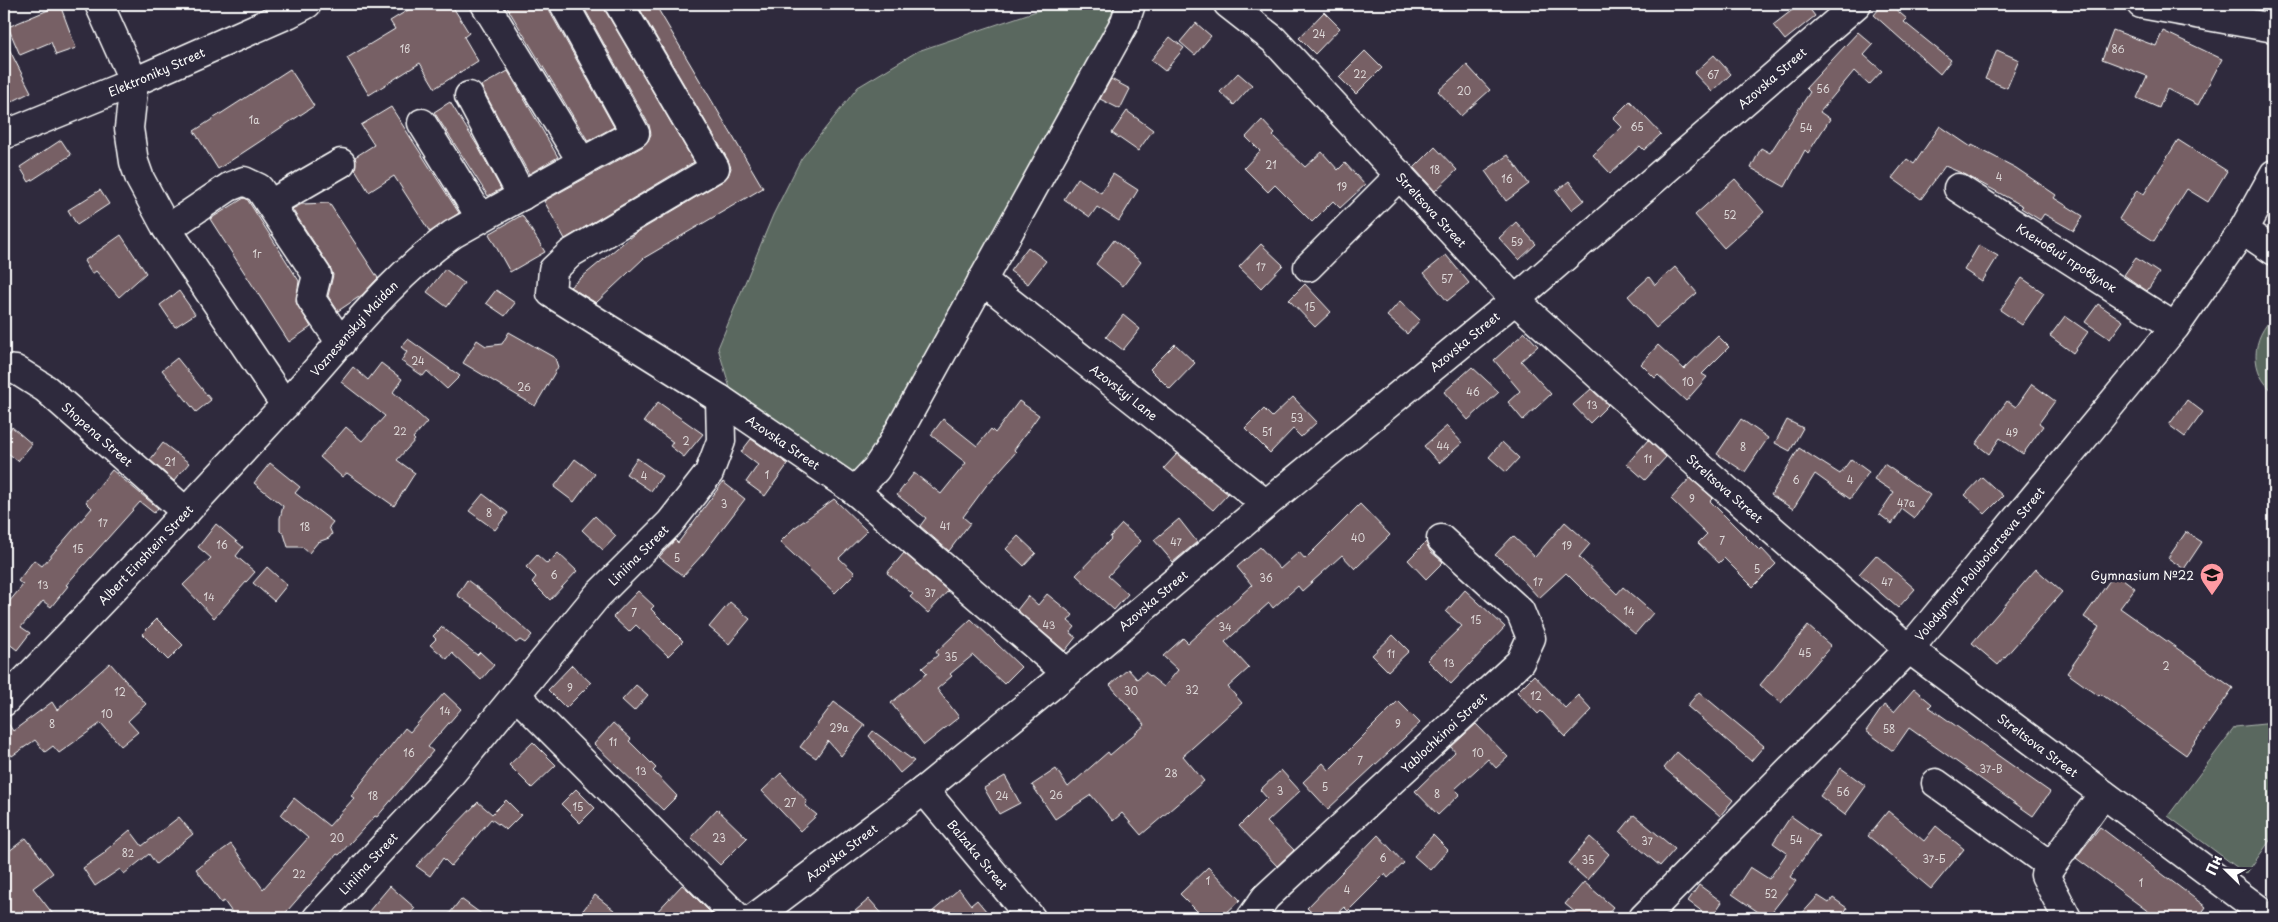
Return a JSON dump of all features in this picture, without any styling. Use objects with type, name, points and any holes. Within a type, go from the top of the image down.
[{"type":"street","points":[[99,4],[134,82],[129,128],[132,153],[140,179],[167,229],[285,405]]},
{"type":"street","name":"Elektroniky Street","points":[[4,135],[134,82],[307,4]]},
{"type":"street","points":[[485,4],[582,162]]},
{"type":"street","name":"Voznesenskyi Maidan","points":[[285,405],[372,308],[437,245],[481,218],[635,134],[564,4]]},
{"type":"street","name":"Azovska Street","points":[[619,4],[715,168],[571,253],[554,270],[551,293],[720,399],[855,491],[1067,673]]},
{"type":"street","points":[[855,491],[876,469],[888,451],[1125,22],[1131,4]]},
{"type":"street","name":"Streltsova Street","points":[[1228,4],[1274,40],[1515,300],[1705,471],[1909,650],[2270,918]]},
{"type":"street","name":"Azovska Street","points":[[754,918],[924,790],[1067,673],[1266,504],[1515,300],[1856,4]]},
{"type":"street","points":[[2141,4],[2274,28]]},
{"type":"street","points":[[469,96],[522,196]]},
{"type":"street","points":[[422,123],[481,218]]},
{"type":"street","points":[[270,204],[341,163]]},
{"type":"street","name":"Volodymyra Poluboiartseva Street","points":[[1643,918],[1909,650],[2176,327],[2243,230],[2274,174]]},
{"type":"street","points":[[1308,267],[1400,175]]},
{"type":"street","points":[[167,229],[229,187],[244,181],[259,188],[317,275],[311,298],[341,343]]},
{"type":"street","name":"Кленовий провулок","points":[[1958,188],[2176,327]]},
{"type":"street","points":[[2243,230],[2274,251]]},
{"type":"street","name":"Azovskyi Lane","points":[[982,280],[1266,504]]},
{"type":"street","name":"Shopena Street","points":[[4,369],[16,370],[46,389],[186,512]]},
{"type":"street","name":"Liniina Street","points":[[317,918],[450,775],[597,596],[670,523],[709,473],[721,442],[720,399]]},
{"type":"street","name":"Albert Einshtein Street","points":[[4,702],[86,618],[285,405]]},
{"type":"street","name":"Yablochkinoi Street","points":[[1251,918],[1266,897],[1520,662],[1531,638],[1520,611],[1441,539]]},
{"type":"street","points":[[516,695],[738,918]]},
{"type":"street","points":[[1936,783],[2052,866]]},
{"type":"street","name":"Balzaka Street","points":[[924,790],[1031,918]]},
{"type":"street","points":[[2067,918],[2045,875],[2103,794]]},
{"type":"green space","points":[[1057,4],[1128,4],[880,448],[847,480],[730,388],[718,348],[773,215],[801,159],[858,87],[918,51]]},
{"type":"green space","points":[[2274,317],[2274,392],[2260,375],[2256,355],[2261,334]]},
{"type":"green space","points":[[2274,723],[2274,835],[2246,874],[2168,816],[2235,727]]},
{"type":"building","points":[[418,4],[451,4],[469,33],[464,37],[478,61],[435,88],[420,63],[369,95],[347,58],[395,29],[390,21]]},
{"type":"building","points":[[505,4],[548,4],[550,12],[614,127],[588,141]]},
{"type":"building","points":[[582,4],[603,4],[694,162],[565,239],[544,201],[642,147],[648,141],[651,134],[649,125]]},
{"type":"building","points":[[637,4],[655,4],[763,188],[644,258],[596,303],[570,287],[634,234],[723,181],[728,176],[731,168]]},
{"type":"building","points":[[1800,4],[1806,4],[1815,16],[1785,40],[1773,25]]},
{"type":"building","points":[[1883,4],[1890,10],[1893,7],[1907,19],[1904,22],[1951,60],[1940,74],[1874,15]]},
{"type":"building","points":[[60,5],[76,48],[56,55],[51,42],[20,55],[8,27]]},
{"type":"building","points":[[1324,12],[1340,28],[1315,54],[1299,38]]},
{"type":"building","points":[[1196,23],[1211,36],[1195,55],[1180,42]]},
{"type":"building","points":[[2113,30],[2156,46],[2163,31],[2222,59],[2198,105],[2167,89],[2159,108],[2137,98],[2147,76],[2102,59]]},
{"type":"building","points":[[1858,32],[1873,45],[1864,55],[1882,71],[1869,85],[1854,71],[1820,112],[1830,119],[1808,153],[1805,150],[1785,187],[1751,168],[1761,148],[1770,153],[1810,92],[1806,88]]},
{"type":"building","points":[[1170,37],[1184,48],[1165,71],[1151,60]]},
{"type":"building","points":[[4,39],[31,92],[11,102],[4,87]]},
{"type":"building","points":[[1997,50],[2019,60],[2007,88],[1985,79]]},
{"type":"building","points":[[1365,51],[1382,68],[1356,94],[1339,77]]},
{"type":"building","points":[[1714,55],[1731,74],[1712,92],[1694,73]]},
{"type":"building","points":[[1467,65],[1490,90],[1461,116],[1438,91]]},
{"type":"building","points":[[290,69],[314,106],[218,169],[194,131]]},
{"type":"building","points":[[508,71],[558,157],[529,174],[481,86]]},
{"type":"building","points":[[1238,73],[1252,85],[1234,105],[1220,92]]},
{"type":"building","points":[[1111,79],[1130,89],[1120,109],[1100,99]]},
{"type":"building","points":[[1630,101],[1661,134],[1644,150],[1640,146],[1610,173],[1593,155],[1622,127],[1613,118]]},
{"type":"building","points":[[450,102],[477,145],[501,189],[488,196],[434,112]]},
{"type":"building","points":[[391,107],[459,213],[430,232],[394,176],[369,192],[355,169],[355,157],[374,145],[361,125]]},
{"type":"building","points":[[1127,111],[1153,130],[1138,151],[1112,133]]},
{"type":"building","points":[[1262,120],[1275,134],[1273,136],[1305,167],[1322,152],[1338,170],[1345,163],[1365,185],[1340,208],[1333,201],[1312,222],[1275,185],[1268,192],[1244,168],[1260,151],[1246,137]]},
{"type":"building","points":[[1940,126],[1971,147],[1972,145],[2016,168],[2056,195],[2054,198],[2083,216],[2074,231],[2044,214],[2040,220],[2021,208],[2023,206],[1966,175],[1945,166],[1921,199],[1892,178],[1907,159],[1914,164]]},
{"type":"building","points":[[61,140],[71,155],[29,182],[20,167]]},
{"type":"building","points":[[2178,140],[2227,171],[2208,202],[2187,189],[2154,241],[2119,219],[2137,190],[2144,194]]},
{"type":"building","points":[[1435,147],[1457,170],[1435,191],[1414,168]]},
{"type":"building","points":[[1508,155],[1529,184],[1506,201],[1485,171]]},
{"type":"building","points":[[1113,174],[1138,190],[1119,221],[1097,207],[1090,217],[1064,199],[1078,178],[1101,193]]},
{"type":"building","points":[[1735,179],[1764,212],[1724,248],[1695,215]]},
{"type":"building","points":[[1569,181],[1584,200],[1571,210],[1556,191]]},
{"type":"building","points":[[100,190],[109,204],[77,225],[68,210]]},
{"type":"building","points":[[244,198],[247,199],[299,281],[296,302],[311,327],[289,342],[210,219]]},
{"type":"building","points":[[329,203],[378,278],[362,295],[338,311],[328,296],[333,275],[330,267],[292,209],[302,204]]},
{"type":"building","points":[[522,215],[545,252],[510,272],[489,234]]},
{"type":"building","points":[[1516,222],[1536,244],[1519,260],[1499,238]]},
{"type":"building","points":[[121,235],[146,273],[119,297],[96,271],[92,274],[84,261]]},
{"type":"building","points":[[1114,240],[1141,262],[1123,286],[1096,264]]},
{"type":"building","points":[[1261,244],[1283,265],[1261,288],[1239,267]]},
{"type":"building","points":[[1979,245],[1998,256],[1982,282],[1964,270]]},
{"type":"building","points":[[1028,247],[1046,261],[1028,284],[1010,271]]},
{"type":"building","points":[[1446,255],[1469,283],[1447,301],[1424,273]]},
{"type":"building","points":[[2136,258],[2159,273],[2147,291],[2124,275]]},
{"type":"building","points":[[1675,267],[1697,293],[1656,328],[1628,296],[1649,277],[1655,285]]},
{"type":"building","points":[[445,269],[464,283],[447,307],[427,292]]},
{"type":"building","points":[[2022,278],[2044,293],[2022,325],[2000,310]]},
{"type":"building","points":[[1305,284],[1331,312],[1315,327],[1289,300]]},
{"type":"building","points":[[496,290],[515,303],[505,316],[486,303]]},
{"type":"building","points":[[179,291],[195,314],[175,327],[160,305]]},
{"type":"building","points":[[1400,301],[1420,320],[1407,334],[1387,316]]},
{"type":"building","points":[[2098,304],[2123,321],[2110,339],[2085,322]]},
{"type":"building","points":[[1123,315],[1140,329],[1123,350],[1106,337]]},
{"type":"building","points":[[2065,316],[2088,332],[2073,353],[2050,336]]},
{"type":"building","points":[[509,332],[555,358],[558,367],[535,406],[463,363],[477,340],[486,346],[502,344]]},
{"type":"building","points":[[1525,332],[1538,346],[1521,361],[1551,394],[1523,420],[1508,402],[1520,391],[1494,360]]},
{"type":"building","points":[[1718,336],[1729,347],[1702,374],[1707,377],[1686,401],[1658,375],[1655,378],[1641,364],[1658,345],[1684,369]]},
{"type":"building","points":[[408,339],[460,376],[447,389],[427,371],[423,376],[401,361],[407,352],[401,347]]},
{"type":"building","points":[[1175,344],[1195,363],[1170,389],[1150,369]]},
{"type":"building","points":[[177,358],[211,400],[196,412],[162,370]]},
{"type":"building","points":[[381,363],[402,379],[393,392],[427,422],[413,438],[415,440],[397,460],[415,473],[394,506],[347,473],[342,477],[320,457],[346,427],[362,441],[385,416],[341,382],[353,367],[368,380]]},
{"type":"building","points":[[1472,367],[1499,392],[1468,420],[1444,392]]},
{"type":"building","points":[[2032,384],[2055,401],[2039,423],[2043,426],[2023,454],[2000,438],[1989,454],[1976,444],[2007,401],[2016,407]]},
{"type":"building","points":[[1591,389],[1608,405],[1590,423],[1573,405]]},
{"type":"building","points":[[1293,397],[1317,422],[1301,437],[1293,429],[1270,453],[1245,428],[1264,409],[1272,417]]},
{"type":"building","points":[[2187,400],[2203,412],[2185,437],[2169,425]]},
{"type":"building","points":[[1019,401],[1039,415],[1014,450],[1016,452],[986,486],[963,517],[970,523],[949,551],[920,526],[926,518],[897,495],[914,473],[941,494],[966,463],[931,435],[943,419],[977,446],[991,429],[995,433]]},
{"type":"building","points":[[658,402],[703,434],[684,457],[670,446],[673,442],[644,421]]},
{"type":"building","points":[[1741,419],[1768,438],[1745,472],[1717,454]]},
{"type":"building","points":[[1787,420],[1803,428],[1790,451],[1775,443]]},
{"type":"building","points":[[1447,426],[1462,443],[1439,463],[1424,446]]},
{"type":"building","points":[[12,427],[32,444],[18,461],[4,450],[4,437]]},
{"type":"building","points":[[751,439],[788,464],[765,496],[746,482],[758,465],[741,452]]},
{"type":"building","points":[[1648,440],[1666,457],[1645,480],[1627,464]]},
{"type":"building","points":[[1502,442],[1519,458],[1506,472],[1489,457]]},
{"type":"building","points":[[163,443],[189,463],[174,481],[150,460]]},
{"type":"building","points":[[1799,448],[1840,474],[1851,459],[1869,472],[1850,499],[1815,474],[1793,509],[1771,495]]},
{"type":"building","points":[[1177,454],[1228,494],[1213,510],[1164,468]]},
{"type":"building","points":[[637,458],[662,476],[651,491],[626,474]]},
{"type":"building","points":[[575,459],[595,474],[574,502],[554,487]]},
{"type":"building","points":[[270,463],[300,487],[295,493],[333,522],[329,527],[332,534],[329,538],[318,542],[309,553],[302,547],[288,547],[284,534],[280,531],[280,518],[283,506],[254,483]]},
{"type":"building","points":[[1884,464],[1930,495],[1914,518],[1902,509],[1892,524],[1879,514],[1894,492],[1874,479]]},
{"type":"building","points":[[112,470],[158,508],[154,513],[140,502],[66,585],[68,586],[51,607],[43,601],[21,627],[30,633],[17,650],[8,643],[4,648],[4,608],[23,585],[18,581],[34,560],[42,566],[92,508],[86,502]]},
{"type":"building","points":[[1982,477],[2003,496],[1985,514],[1965,495]]},
{"type":"building","points":[[1690,478],[1713,498],[1710,501],[1760,551],[1762,549],[1776,564],[1753,587],[1724,558],[1719,563],[1698,543],[1707,534],[1671,499]]},
{"type":"building","points":[[723,482],[745,499],[703,554],[683,576],[659,557],[675,540],[678,543]]},
{"type":"building","points":[[483,494],[508,513],[495,530],[469,511]]},
{"type":"building","points":[[834,499],[867,531],[839,558],[855,573],[835,593],[780,542],[794,528]]},
{"type":"building","points":[[1360,504],[1390,535],[1355,569],[1342,555],[1302,591],[1298,586],[1273,608],[1269,603],[1225,642],[1249,668],[1228,687],[1242,703],[1183,756],[1204,781],[1141,835],[1122,813],[1113,821],[1091,795],[1055,819],[1032,785],[1056,769],[1068,787],[1108,752],[1110,755],[1145,725],[1110,685],[1128,669],[1137,679],[1145,672],[1164,687],[1178,670],[1163,656],[1183,638],[1188,643],[1252,585],[1237,567],[1260,547],[1280,569],[1299,552],[1305,559]]},
{"type":"building","points":[[595,516],[616,536],[603,550],[582,530]]},
{"type":"building","points":[[1179,519],[1197,542],[1173,562],[1154,540]]},
{"type":"building","points":[[1565,522],[1590,544],[1579,557],[1617,594],[1623,587],[1653,613],[1635,634],[1592,599],[1566,573],[1539,598],[1509,565],[1495,555],[1513,536],[1535,557]]},
{"type":"building","points":[[216,524],[243,547],[236,556],[255,572],[214,618],[183,585],[211,558],[198,547]]},
{"type":"building","points":[[1122,524],[1141,541],[1108,576],[1128,594],[1114,610],[1076,575],[1111,539],[1110,537]]},
{"type":"building","points":[[2186,532],[2202,542],[2184,569],[2168,558]]},
{"type":"building","points":[[1018,536],[1036,553],[1024,566],[1006,549]]},
{"type":"building","points":[[1426,542],[1430,551],[1443,562],[1426,579],[1408,560]]},
{"type":"building","points":[[558,553],[577,571],[550,600],[532,582],[536,577],[526,567],[537,555],[547,564]]},
{"type":"building","points":[[904,553],[948,591],[928,613],[910,597],[913,594],[887,573]]},
{"type":"building","points":[[1876,555],[1915,589],[1898,608],[1859,574]]},
{"type":"building","points":[[267,567],[287,585],[274,601],[253,583]]},
{"type":"building","points":[[2036,569],[2062,592],[1998,665],[1972,643]]},
{"type":"building","points":[[2115,573],[2135,588],[2120,608],[2233,688],[2186,755],[2101,694],[2099,696],[2067,673],[2099,627],[2084,617]]},
{"type":"building","points":[[467,580],[491,598],[532,635],[525,643],[520,640],[516,643],[500,626],[457,595]]},
{"type":"building","points":[[1465,590],[1505,627],[1451,684],[1427,660],[1462,626],[1446,612]]},
{"type":"building","points":[[638,591],[654,606],[651,609],[683,641],[668,656],[636,625],[629,632],[613,617]]},
{"type":"building","points":[[1047,594],[1073,615],[1068,621],[1075,627],[1070,633],[1076,637],[1065,651],[1017,610],[1028,596],[1038,605]]},
{"type":"building","points":[[730,602],[750,619],[729,644],[709,627]]},
{"type":"building","points":[[157,619],[183,645],[168,660],[142,634]]},
{"type":"building","points":[[971,619],[1021,667],[1004,684],[973,655],[950,674],[952,676],[937,689],[959,717],[924,745],[891,703],[927,673],[922,668],[938,655],[936,652]]},
{"type":"building","points":[[1808,626],[1831,646],[1781,703],[1760,685]]},
{"type":"building","points":[[442,627],[477,655],[480,652],[494,665],[481,680],[452,653],[447,659],[430,645],[436,639],[433,636]]},
{"type":"building","points":[[1393,635],[1409,651],[1388,671],[1372,655]]},
{"type":"building","points":[[110,663],[146,704],[128,721],[138,732],[121,746],[101,723],[59,753],[53,746],[45,752],[35,740],[12,756],[4,745],[4,717],[13,731],[52,702],[57,710]]},
{"type":"building","points":[[572,665],[591,683],[566,708],[548,690]]},
{"type":"building","points":[[1534,675],[1565,708],[1578,695],[1592,710],[1566,737],[1541,711],[1538,714],[1517,692]]},
{"type":"building","points":[[636,685],[648,695],[634,711],[622,700]]},
{"type":"building","points":[[1914,689],[1932,704],[1929,707],[2050,792],[2033,816],[1909,728],[1893,751],[1866,731],[1884,705],[1894,712]]},
{"type":"building","points":[[1699,692],[1764,746],[1751,761],[1687,706]]},
{"type":"building","points":[[444,693],[461,709],[428,747],[433,751],[377,817],[375,816],[339,855],[337,854],[281,918],[236,918],[224,901],[221,903],[196,869],[231,844],[263,889],[308,838],[281,815],[294,798],[329,826],[354,798],[351,796],[405,728],[410,732]]},
{"type":"building","points":[[1398,701],[1420,723],[1328,809],[1303,782],[1323,763],[1329,770]]},
{"type":"building","points":[[834,702],[865,725],[841,756],[828,741],[816,758],[800,747]]},
{"type":"building","points":[[613,723],[631,739],[629,741],[656,768],[653,771],[677,796],[663,810],[594,744]]},
{"type":"building","points":[[1476,724],[1508,757],[1496,768],[1488,759],[1455,789],[1460,794],[1438,815],[1415,791],[1455,752],[1451,747]]},
{"type":"building","points":[[873,731],[914,761],[900,773],[869,736]]},
{"type":"building","points":[[533,742],[556,765],[532,788],[509,765]]},
{"type":"building","points":[[1677,752],[1733,800],[1720,816],[1664,768]]},
{"type":"building","points":[[1841,768],[1866,786],[1845,815],[1820,796]]},
{"type":"building","points":[[1281,770],[1300,791],[1267,822],[1294,850],[1277,866],[1239,826],[1267,798],[1260,790]]},
{"type":"building","points":[[781,773],[807,801],[805,805],[817,815],[800,831],[762,791]]},
{"type":"building","points":[[1005,776],[1020,803],[999,814],[984,788]]},
{"type":"building","points":[[576,789],[595,808],[580,823],[561,804]]},
{"type":"building","points":[[506,800],[521,815],[506,830],[491,819],[451,866],[443,858],[430,876],[416,866],[478,802],[492,814]]},
{"type":"building","points":[[717,809],[747,838],[720,865],[691,837]]},
{"type":"building","points":[[1888,811],[1924,841],[1936,826],[1964,849],[1931,889],[1868,836]]},
{"type":"building","points":[[1634,815],[1675,849],[1660,866],[1620,832]]},
{"type":"building","points":[[1791,816],[1819,836],[1790,877],[1796,881],[1767,918],[1732,894],[1750,867],[1769,879],[1787,853],[1773,843]]},
{"type":"building","points":[[179,817],[193,834],[156,864],[149,854],[124,874],[120,869],[95,886],[83,868],[106,852],[130,830],[142,846]]},
{"type":"building","points":[[2100,827],[2206,907],[2198,918],[2157,918],[2076,858]]},
{"type":"building","points":[[1378,835],[1404,863],[1388,878],[1385,874],[1348,911],[1344,907],[1332,918],[1317,918],[1307,908]]},
{"type":"building","points":[[1433,835],[1448,850],[1430,870],[1414,856]]},
{"type":"building","points":[[1590,837],[1609,854],[1587,880],[1568,863]]},
{"type":"building","points":[[26,838],[53,873],[33,888],[56,918],[10,918],[4,910],[4,855]]},
{"type":"building","points":[[1208,867],[1240,900],[1221,918],[1204,918],[1180,894]]},
{"type":"building","points":[[1584,882],[1613,907],[1604,918],[1582,918],[1565,904]]},
{"type":"building","points":[[682,885],[687,889],[716,918],[651,918]]},
{"type":"building","points":[[1699,885],[1722,902],[1711,918],[1688,901]]},
{"type":"building","points":[[390,886],[415,908],[406,918],[363,918]]},
{"type":"building","points":[[959,889],[971,905],[977,900],[992,918],[925,918]]},
{"type":"building","points":[[595,895],[624,918],[577,918]]},
{"type":"building","points":[[1818,896],[1829,903],[1833,898],[1847,908],[1844,913],[1851,918],[1798,918]]},
{"type":"building","points":[[461,899],[487,918],[446,918]]},
{"type":"building","points":[[869,899],[886,918],[847,918]]},
{"type":"place","name":"Gymnasium №22","points":[[2212,596]]}]
